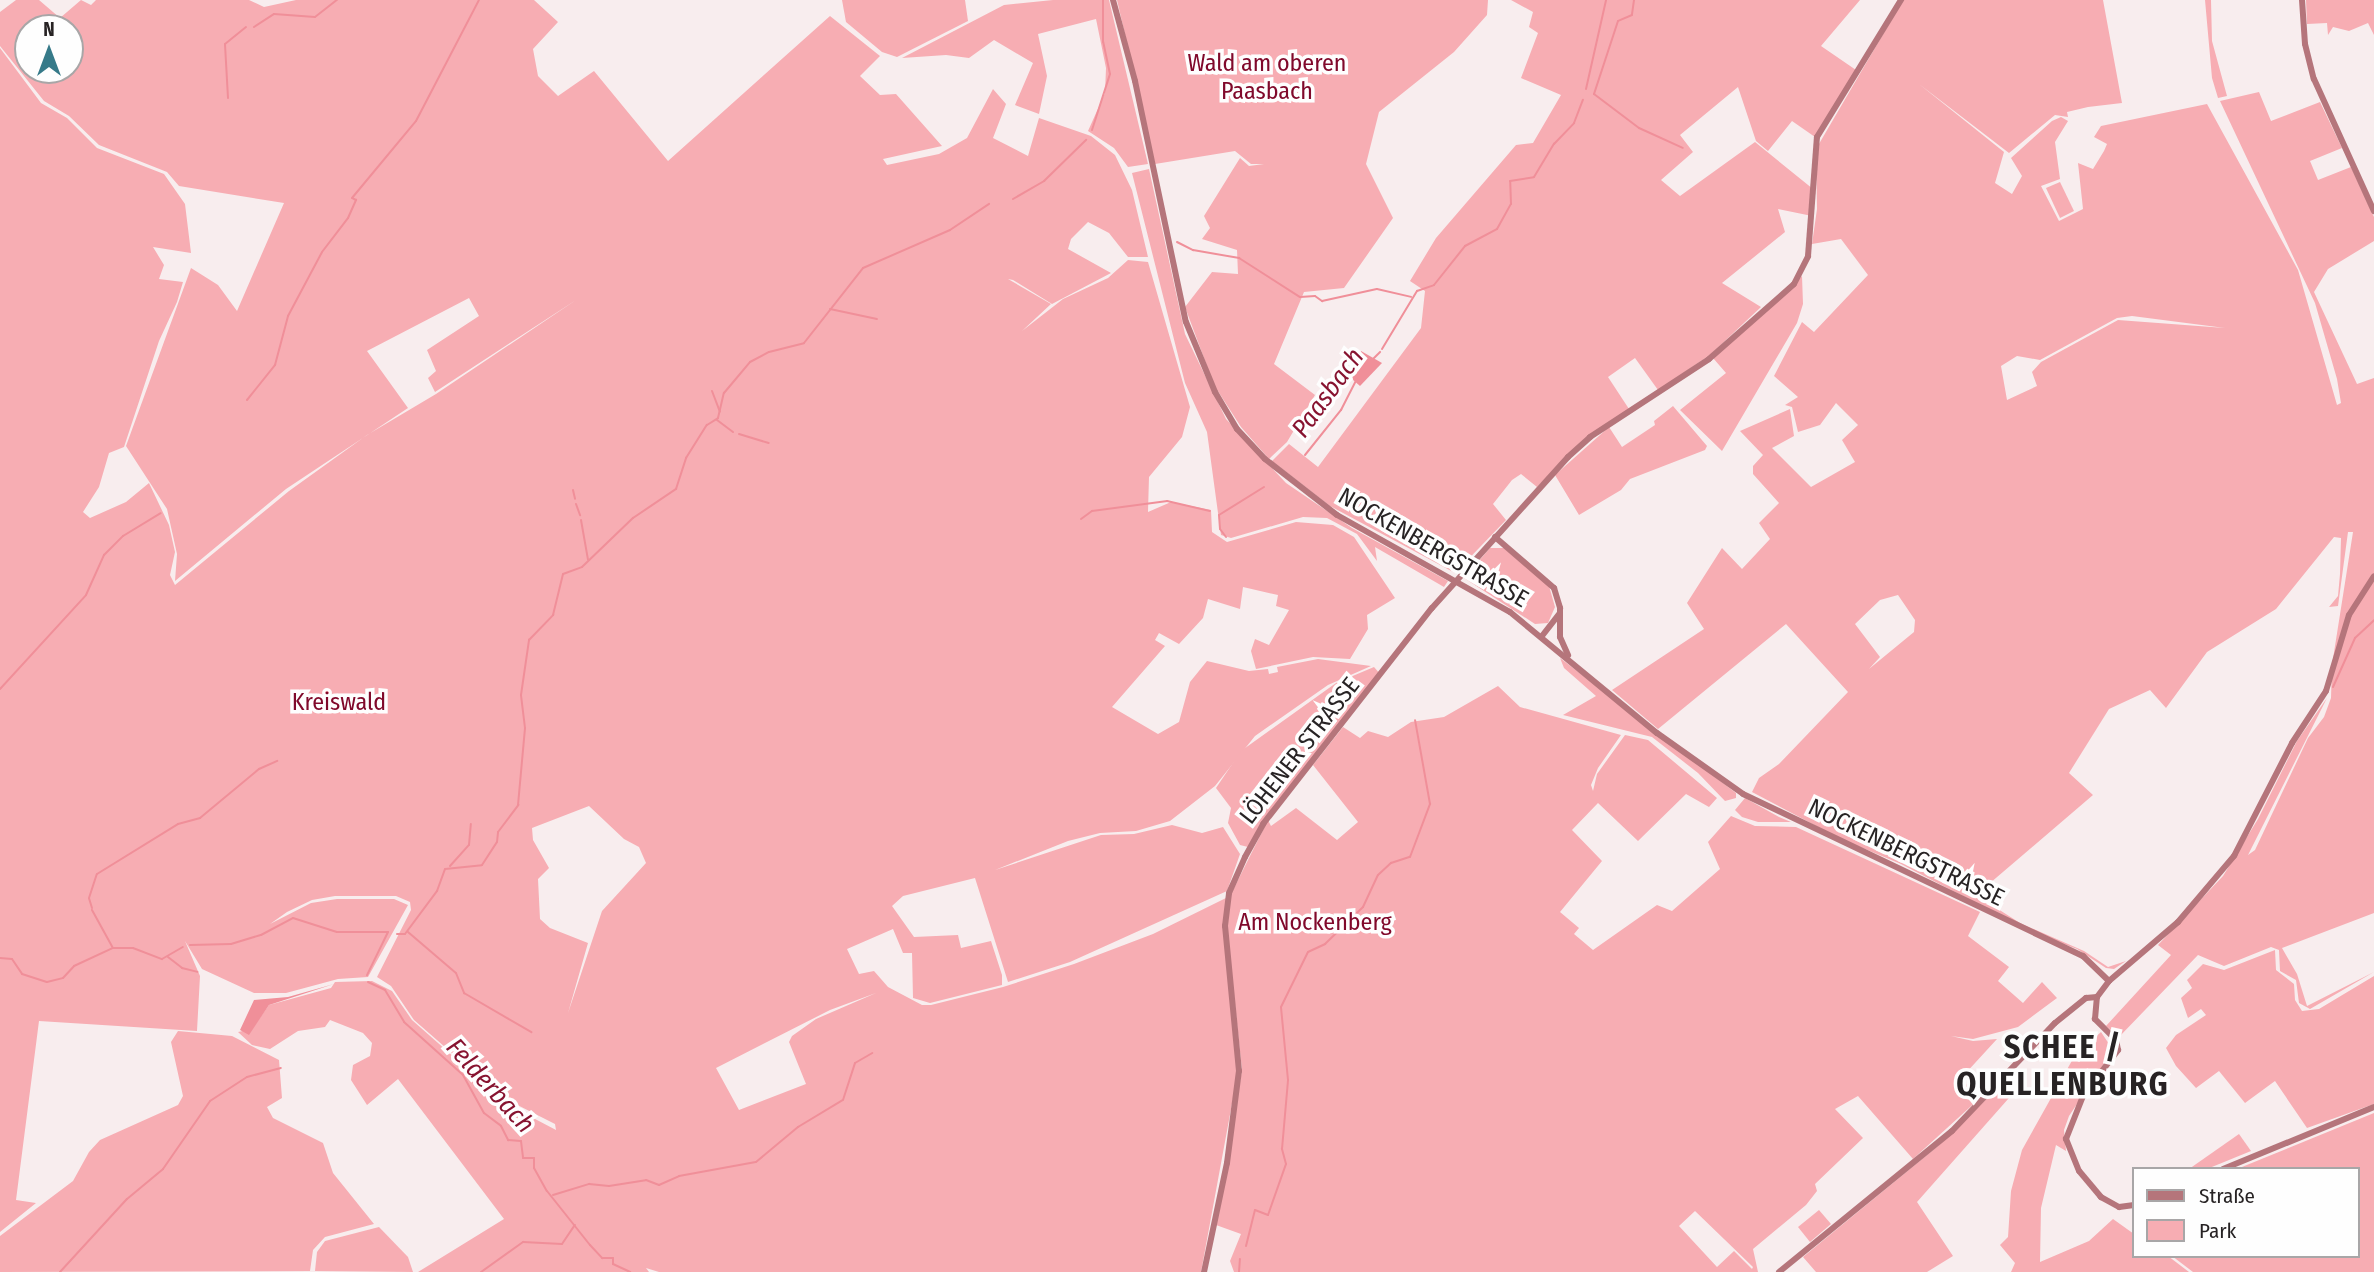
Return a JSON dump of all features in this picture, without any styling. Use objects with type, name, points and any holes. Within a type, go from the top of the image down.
[{"type":"main road","name":"NOCKENBERGSTRASSE","points":[[1113,0],[1135,81],[1185,323],[1197,357],[1237,429],[1265,459],[1321,505],[1493,601],[1545,638],[1657,733],[1743,794],[2082,956],[2109,981]]},
{"type":"main road","name":"LÖHENER STRASSE","points":[[1204,1272],[1240,1070],[1225,926],[1229,893],[1263,824],[1464,571],[1590,438],[1709,359],[1803,271],[1814,216],[1817,137],[1901,0]]},
{"type":"main road","points":[[2302,0],[2305,44],[2314,79],[2374,211]]},
{"type":"main road","points":[[1495,537],[1554,588],[1560,613],[1560,628],[1571,660]]},
{"type":"main road","points":[[2132,1205],[2121,1208],[2110,1203],[2079,1171],[2067,1134],[2087,1088],[2118,1052],[2116,1040],[2102,1028],[2094,1014],[2097,997],[2109,981],[2178,922],[2234,856],[2292,743],[2326,691],[2350,615],[2374,576]]},
{"type":"main road","points":[[1545,638],[1560,613]]},
{"type":"main road","points":[[1545,638],[1560,628]]},
{"type":"main road","points":[[1779,1272],[1952,1131],[2055,1023],[2085,998],[2097,997]]},
{"type":"main road","points":[[2228,1167],[2374,1107]]},
{"type":"green space","points":[[16,0],[39,0],[55,14],[14,14],[14,64],[0,46],[0,12]]},
{"type":"green space","name":"Kreiswald","points":[[81,0],[91,5],[96,0],[249,0],[264,7],[296,0],[534,0],[558,22],[533,49],[538,76],[558,96],[594,71],[668,161],[830,16],[880,56],[860,76],[880,95],[896,94],[942,146],[883,159],[887,165],[939,154],[967,138],[993,89],[1006,104],[993,138],[1028,156],[1039,118],[1091,136],[1115,155],[1132,190],[1148,257],[1128,257],[1109,233],[1088,222],[1071,239],[1068,249],[1111,273],[1052,304],[1008,279],[1051,304],[1022,331],[1063,299],[1108,278],[1128,260],[1148,262],[1190,407],[1182,437],[1149,477],[1148,512],[1171,502],[1211,510],[1212,532],[1227,542],[1296,522],[1333,525],[1354,537],[1395,598],[1367,615],[1368,629],[1350,659],[1313,657],[1256,669],[1251,651],[1255,639],[1269,645],[1289,610],[1276,606],[1278,595],[1243,587],[1240,609],[1208,599],[1203,618],[1179,644],[1159,633],[1155,640],[1165,646],[1112,707],[1158,734],[1179,722],[1190,682],[1207,661],[1249,671],[1268,669],[1269,674],[1278,672],[1277,667],[1318,659],[1371,666],[1328,685],[1255,736],[1215,786],[1170,821],[1136,831],[1100,833],[1068,841],[995,870],[1101,835],[1134,834],[1172,825],[1202,833],[1223,827],[1240,854],[1227,891],[1070,962],[1008,982],[975,878],[903,896],[892,906],[914,937],[958,935],[961,948],[991,941],[1002,975],[1002,985],[930,1003],[913,998],[912,953],[903,953],[893,929],[847,949],[859,974],[874,971],[888,987],[922,1005],[931,1005],[1003,987],[1074,964],[1153,934],[1226,898],[1238,1071],[1201,1272],[659,1272],[646,1268],[649,1272],[418,1272],[504,1219],[398,1079],[367,1105],[351,1080],[353,1065],[370,1056],[372,1043],[363,1033],[330,1020],[325,1027],[298,1031],[270,1049],[252,1045],[238,1032],[252,1029],[269,1005],[331,988],[335,982],[372,981],[392,991],[412,1020],[455,1058],[486,1093],[556,1130],[555,1124],[486,1089],[461,1061],[414,1020],[391,986],[377,977],[411,910],[410,902],[396,896],[335,896],[312,900],[270,924],[311,903],[337,899],[394,899],[408,905],[368,977],[338,979],[286,993],[254,993],[202,969],[185,941],[200,976],[197,1031],[39,1021],[16,1200],[36,1203],[0,1232],[0,48],[14,67],[14,84],[27,84],[41,103],[67,118],[97,148],[164,174],[185,204],[191,253],[153,247],[164,265],[159,279],[183,282],[177,302],[159,341],[124,447],[109,453],[99,487],[83,512],[90,518],[126,502],[149,483],[169,525],[175,552],[170,575],[175,585],[289,491],[363,438],[286,489],[175,581],[177,554],[167,509],[126,446],[191,268],[218,285],[237,311],[284,203],[179,186],[167,172],[99,145],[69,116],[44,101],[30,84],[84,84],[84,14],[65,14]],"holes":[[[469,298],[479,316],[427,350],[436,371],[428,378],[435,392],[576,300],[436,394],[370,433],[408,408],[367,351]],[[589,806],[624,839],[639,847],[646,863],[602,911],[568,1013],[588,943],[550,928],[540,919],[538,879],[549,868],[533,840],[532,828]],[[876,993],[816,1019],[792,1036],[789,1042],[806,1084],[739,1110],[716,1068],[830,1010]]]},
{"type":"green space","points":[[842,0],[965,0],[968,21],[897,57],[882,52],[846,22]]},
{"type":"green space","points":[[1053,0],[1109,0],[1148,164],[1128,167],[1114,148],[1088,131],[1105,93],[1106,68],[1096,19],[1038,34],[1047,76],[1039,114],[1015,105],[1033,63],[994,40],[969,58],[946,55],[902,58],[1004,5]]},
{"type":"green space","name":"Wald am oberen Paasbach","points":[[1117,0],[1488,0],[1487,15],[1454,52],[1379,112],[1366,164],[1393,218],[1344,288],[1304,292],[1274,364],[1315,395],[1287,442],[1269,459],[1241,427],[1214,385],[1185,307],[1212,272],[1238,274],[1237,250],[1202,239],[1210,228],[1204,216],[1240,158],[1249,166],[1264,164],[1251,164],[1235,151],[1155,164]]},
{"type":"green space","points":[[1511,0],[1860,0],[1821,46],[1856,70],[1815,137],[1792,121],[1768,151],[1756,141],[1738,87],[1680,135],[1693,152],[1661,180],[1680,196],[1755,142],[1813,189],[1812,216],[1778,209],[1785,232],[1722,283],[1761,307],[1710,355],[1658,390],[1635,358],[1608,377],[1629,409],[1581,442],[1537,487],[1521,474],[1512,480],[1493,504],[1506,520],[1455,573],[1330,506],[1272,461],[1289,444],[1318,467],[1421,328],[1425,291],[1410,281],[1436,238],[1516,145],[1533,143],[1561,95],[1521,78],[1538,33],[1529,27],[1533,12]]},
{"type":"green space","points":[[1903,0],[2103,0],[2122,103],[2067,112],[2068,117],[2055,115],[2009,153],[1919,84],[2004,152],[1995,183],[2012,194],[2022,176],[2011,158],[2052,121],[2061,117],[2068,121],[2055,142],[2060,179],[2041,186],[2059,221],[2083,209],[2078,163],[2093,169],[2107,144],[2094,137],[2101,126],[2207,104],[2298,270],[2337,405],[2341,403],[2337,379],[2315,303],[2220,101],[2259,92],[2271,121],[2320,102],[2342,148],[2310,161],[2318,180],[2351,167],[2374,217],[2374,241],[2328,269],[2314,292],[2357,384],[2374,378],[2374,913],[2282,948],[2297,974],[2307,1006],[2374,972],[2310,1009],[2299,1003],[2296,980],[2280,971],[2279,950],[2271,947],[2224,966],[2198,955],[2119,1037],[2106,1026],[2171,955],[2158,945],[2223,876],[2258,819],[2297,741],[2327,698],[2248,855],[2255,850],[2308,738],[2324,717],[2331,698],[2332,665],[2353,532],[2348,532],[2338,606],[2329,607],[2338,596],[2340,574],[2341,538],[2334,537],[2276,609],[2207,652],[2166,708],[2150,690],[2109,709],[2069,773],[2093,795],[1976,895],[2020,923],[2084,951],[2108,967],[2126,961],[2114,969],[2106,968],[2077,949],[2032,932],[1901,864],[1841,839],[1752,792],[1759,778],[1779,764],[1848,692],[1786,624],[1658,729],[1612,690],[1704,629],[1687,603],[1722,548],[1742,569],[1770,539],[1759,523],[1779,503],[1753,474],[1753,466],[1763,455],[1740,431],[1790,409],[1794,436],[1772,448],[1811,487],[1855,462],[1842,440],[1858,425],[1836,403],[1820,425],[1798,432],[1792,407],[1785,405],[1798,397],[1774,376],[1802,322],[1814,332],[1868,275],[1841,239],[1812,244],[1817,209],[1816,149]],"holes":[[[2132,316],[2225,328],[2118,320],[2041,362],[2032,372],[2037,386],[2007,400],[2001,366],[2017,356],[2040,360],[2117,318]],[[1898,595],[1915,620],[1914,632],[1869,669],[1880,657],[1855,624],[1880,600]]]},
{"type":"green space","points":[[2205,0],[2211,0],[2212,41],[2227,96],[2218,98],[2212,78]]},
{"type":"green space","points":[[2306,0],[2374,0],[2374,35],[2368,23],[2349,31],[2333,27],[2328,35],[2327,23],[2307,24]]},
{"type":"green space","points":[[1149,169],[1185,334],[1226,419],[1286,483],[1352,528],[1448,581],[1444,587],[1375,547],[1377,561],[1357,534],[1327,518],[1303,517],[1231,538],[1221,535],[1207,432],[1185,383],[1132,173]]},
{"type":"green space","points":[[2060,182],[2074,211],[2060,218],[2046,188]]},
{"type":"green space","points":[[1802,276],[1803,304],[1797,323],[1722,451],[1680,410],[1726,373],[1713,358]]},
{"type":"green space","points":[[1673,406],[1707,446],[1705,450],[1630,479],[1621,490],[1579,515],[1555,475],[1609,427],[1622,447],[1655,425],[1654,421]]},
{"type":"green space","points":[[1490,548],[1504,548],[1549,586],[1555,607],[1548,623],[1535,624],[1464,578]]},
{"type":"green space","points":[[1560,658],[1736,793],[1736,798],[1725,801],[1698,773],[1652,737],[1563,715],[1596,696],[1564,668]]},
{"type":"green space","points":[[1374,667],[1381,675],[1248,847],[1240,845],[1228,823],[1231,808],[1216,788],[1241,751],[1336,683]]},
{"type":"green space","name":"Am Nockenberg","points":[[1498,686],[1520,707],[1621,735],[1598,768],[1591,785],[1593,791],[1597,774],[1625,735],[1648,740],[1717,798],[1709,807],[1686,794],[1638,841],[1598,803],[1572,830],[1602,861],[1560,912],[1579,928],[1574,934],[1593,950],[1657,905],[1672,911],[1720,869],[1708,842],[1731,816],[1755,826],[1796,827],[1980,912],[1968,936],[2009,967],[1998,981],[2023,1003],[2042,982],[2057,998],[2018,1027],[1973,1039],[1951,1036],[1973,1041],[1997,1039],[1964,1075],[1966,1084],[1980,1098],[1913,1159],[1858,1096],[1835,1109],[1863,1138],[1815,1184],[1817,1191],[1806,1205],[1753,1249],[1758,1272],[1234,1272],[1230,1261],[1241,1234],[1216,1225],[1242,1070],[1227,930],[1231,894],[1268,820],[1271,826],[1296,808],[1337,840],[1358,822],[1313,765],[1343,727],[1360,738],[1368,731],[1388,737],[1411,722],[1444,717]],"holes":[[[1695,1211],[1753,1267],[1752,1269],[1734,1251],[1717,1267],[1679,1226]]]},
{"type":"green space","points":[[1745,798],[1791,822],[1758,822],[1742,817],[1735,810]]},
{"type":"green space","points":[[2275,950],[2276,970],[2294,984],[2295,1000],[2302,1011],[2319,1009],[2374,976],[2374,1104],[2307,1128],[2275,1081],[2245,1103],[2219,1071],[2196,1088],[2176,1066],[2166,1048],[2176,1035],[2206,1015],[2201,1009],[2188,1018],[2181,998],[2192,988],[2187,980],[2203,964],[2224,970]]},
{"type":"green space","points":[[178,1031],[232,1036],[279,1060],[282,1098],[267,1107],[273,1118],[323,1143],[333,1173],[374,1224],[325,1237],[313,1250],[310,1271],[0,1272],[0,1236],[73,1181],[89,1152],[100,1140],[178,1105],[183,1096],[171,1042]]},
{"type":"green space","points":[[2101,1032],[2113,1050],[2069,1116],[2064,1130],[2066,1151],[2056,1145],[2041,1208],[2040,1262],[2089,1241],[2113,1219],[2132,1233],[2132,1258],[2171,1258],[2189,1272],[2011,1272],[2015,1263],[2000,1245],[2008,1237],[2011,1191],[2022,1150],[2074,1057]]},
{"type":"green space","points":[[2014,1072],[2024,1081],[1917,1202],[1953,1256],[1927,1272],[1816,1272],[1803,1257],[1938,1146]]},
{"type":"green space","points":[[2374,1113],[2374,1272],[2193,1272],[2175,1258],[2360,1258],[2360,1167],[2242,1167]]},
{"type":"green space","points":[[2239,1134],[2251,1151],[2212,1167],[2192,1167]]},
{"type":"green space","points":[[1819,1210],[1831,1224],[1810,1242],[1798,1227]]},
{"type":"green space","points":[[379,1227],[408,1257],[413,1272],[315,1271],[317,1252],[325,1241]]},
{"type":"shaded area","points":[[1361,351],[1382,363],[1360,386],[1352,379]]},
{"type":"shaded area","points":[[334,984],[269,1005],[249,1035],[240,1030],[254,1000],[288,997]]},
{"type":"waterway","points":[[254,27],[274,14],[315,17],[337,0]]},
{"type":"waterway","points":[[247,400],[275,365],[288,316],[322,252],[348,218],[356,200],[352,198],[416,121],[479,0]]},
{"type":"waterway","points":[[1092,130],[1110,74],[1103,42],[1103,0]]},
{"type":"waterway","name":"Paasbach","points":[[1586,89],[1606,0]]},
{"type":"waterway","points":[[1634,0],[1632,15],[1618,21],[1594,94],[1639,128],[1683,148]]},
{"type":"waterway","points":[[228,98],[225,44],[246,27]]},
{"type":"waterway","name":"Paasbach","points":[[1382,349],[1417,291],[1434,285],[1465,246],[1497,229],[1511,204],[1510,181],[1534,177],[1554,144],[1574,123],[1583,100]]},
{"type":"waterway","points":[[1013,199],[1044,181],[1086,140]]},
{"type":"waterway","points":[[397,934],[405,934],[437,891],[445,869],[482,865],[497,842],[498,832],[518,805],[525,728],[521,695],[529,640],[553,615],[563,574],[582,567],[633,518],[676,489],[686,458],[707,425],[718,418],[724,393],[750,362],[769,352],[804,343],[863,268],[950,230],[989,204]]},
{"type":"waterway","points":[[1177,242],[1193,250],[1239,258],[1300,297],[1315,296],[1322,301],[1377,289],[1411,297]]},
{"type":"waterway","points":[[830,309],[877,319]]},
{"type":"waterway","name":"Paasbach","points":[[1373,359],[1380,352]]},
{"type":"waterway","name":"Paasbach","points":[[1305,455],[1341,410],[1356,380]]},
{"type":"waterway","points":[[712,391],[720,412]]},
{"type":"waterway","points":[[717,420],[733,432]]},
{"type":"waterway","points":[[739,434],[769,443]]},
{"type":"waterway","name":"Paasbach","points":[[1226,537],[1220,529],[1219,515],[1264,487]]},
{"type":"waterway","points":[[573,490],[575,499]]},
{"type":"waterway","name":"Paasbach","points":[[1081,519],[1092,511],[1167,501],[1210,511]]},
{"type":"waterway","points":[[576,504],[580,515]]},
{"type":"waterway","points":[[0,689],[86,595],[104,555],[123,536],[161,513]]},
{"type":"waterway","points":[[581,520],[588,559]]},
{"type":"waterway","points":[[2333,687],[2355,638],[2374,620]]},
{"type":"waterway","points":[[1246,1246],[1255,1210],[1268,1215],[1286,1164],[1282,1149],[1288,1080],[1281,1007],[1308,952],[1325,944],[1363,907],[1378,875],[1391,863],[1410,857],[1430,804],[1415,720]]},
{"type":"waterway","points":[[92,908],[89,898],[97,874],[178,824],[200,818],[259,769],[277,761]]},
{"type":"waterway","points":[[450,866],[469,845],[471,824]]},
{"type":"waterway","points":[[92,910],[113,948]]},
{"type":"waterway","name":"Felderbach","points":[[190,945],[231,944],[261,935],[293,918],[337,932],[388,932],[367,975]]},
{"type":"waterway","points":[[408,932],[456,973],[464,993],[531,1032]]},
{"type":"waterway","name":"Felderbach","points":[[0,958],[12,959],[22,974],[47,982],[63,978],[74,966],[113,948],[133,948],[162,959],[183,947]]},
{"type":"waterway","points":[[168,957],[182,968],[198,972]]},
{"type":"waterway","name":"Felderbach","points":[[368,982],[385,990],[404,1022],[463,1075],[484,1113],[501,1126],[508,1140],[521,1141],[523,1158],[534,1158],[534,1168],[547,1191],[590,1245],[602,1258],[613,1258],[613,1264],[630,1272]]},
{"type":"waterway","points":[[553,1195],[589,1184],[609,1186],[646,1180],[659,1185],[679,1176],[756,1162],[798,1127],[843,1100],[855,1063],[872,1053]]},
{"type":"waterway","points":[[60,1272],[127,1199],[163,1169],[210,1101],[247,1077],[281,1068]]},
{"type":"waterway","points":[[481,1272],[523,1242],[562,1244],[575,1225]]},
{"type":"waterway","points":[[1239,1272],[1240,1259]]},
{"type":"district","name":"SCHEE / QUELLENBURG","points":[[2063,1066]]}]
